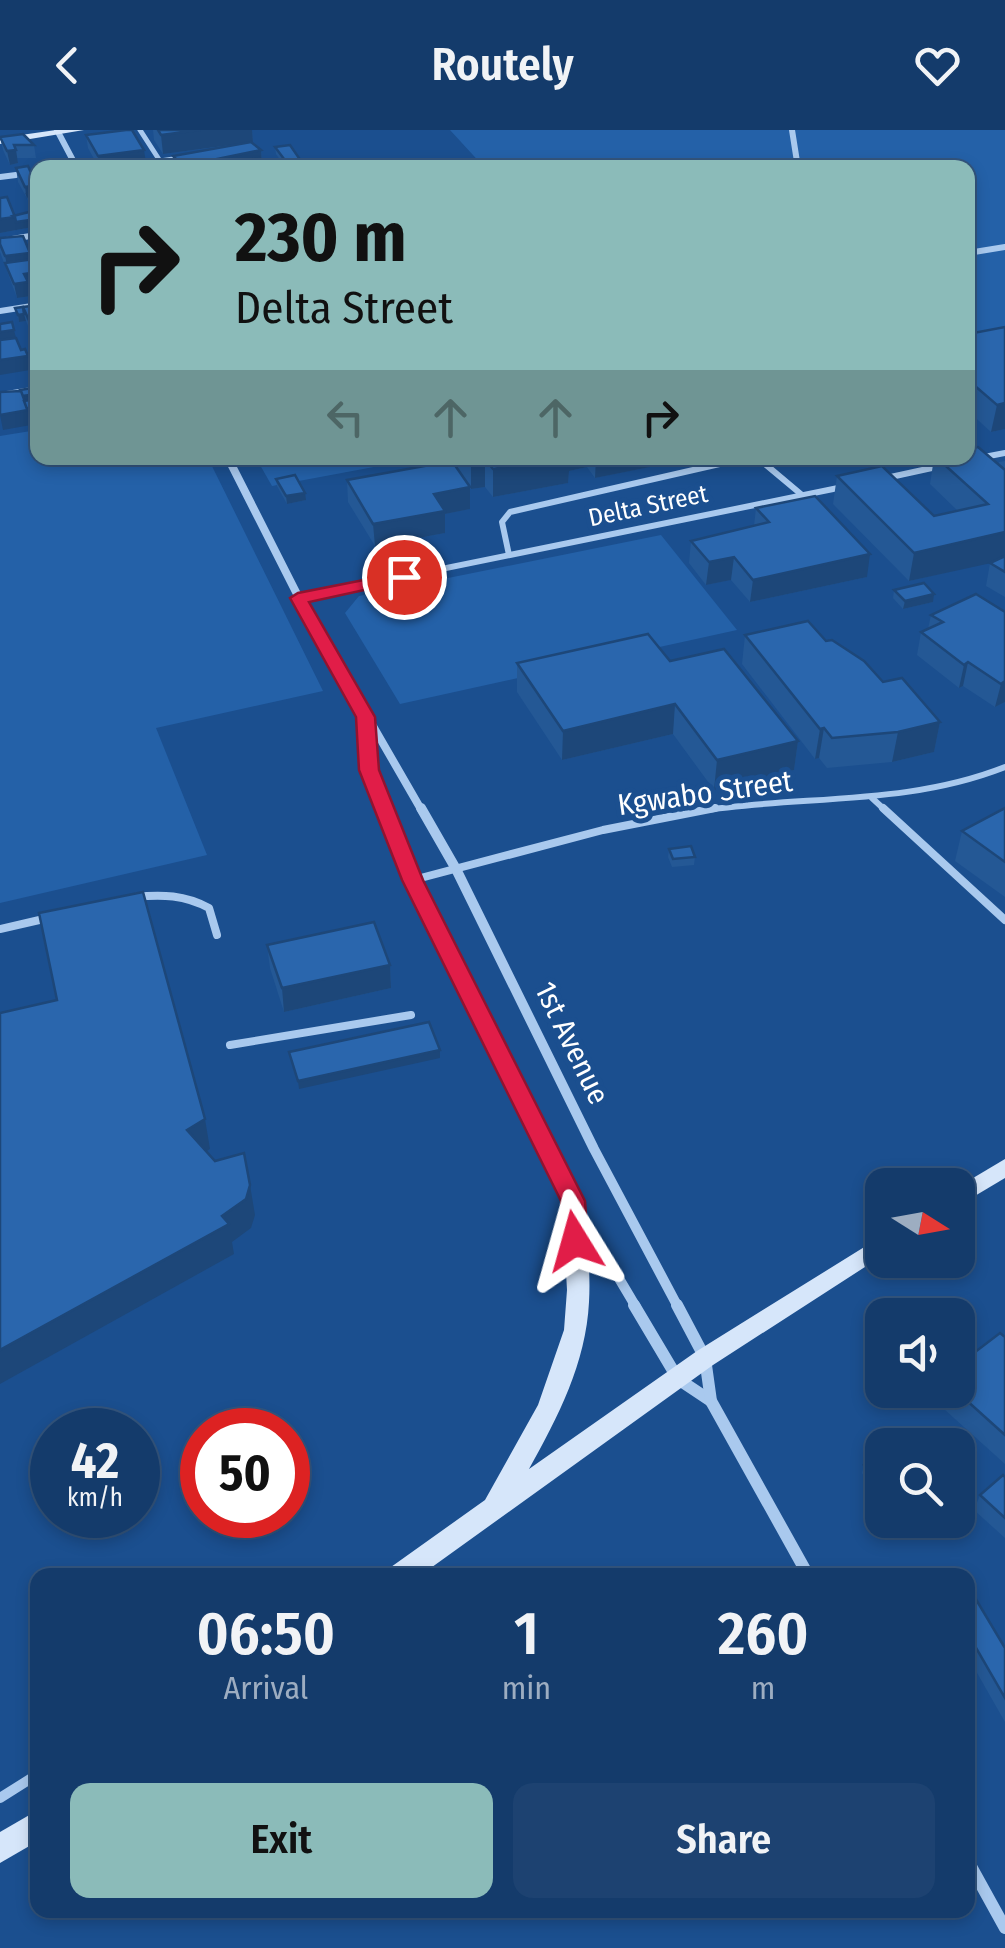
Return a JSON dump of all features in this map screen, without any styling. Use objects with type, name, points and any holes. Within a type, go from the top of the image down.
[{"type":"main road","points":[[0,141],[79,130]]},
{"type":"main road","points":[[975,1187],[1005,1168]]},
{"type":"main road","points":[[493,1510],[544,1420],[572,1336],[578,1306],[573,1201]]},
{"type":"main road","points":[[410,1568],[705,1358],[865,1256]]},
{"type":"main road","points":[[0,1849],[30,1829]]},
{"type":"street","points":[[792,130],[797,160]]},
{"type":"street","points":[[58,131],[73,160]]},
{"type":"street","points":[[0,177],[16,175]]},
{"type":"street","points":[[0,241],[30,236]]},
{"type":"street","points":[[975,252],[1005,246]]},
{"type":"street","points":[[0,311],[30,306]]},
{"type":"street","points":[[0,394],[30,390]]},
{"type":"street","name":"1st Avenue","points":[[232,465],[298,598],[456,869],[594,1149],[705,1358],[710,1401],[804,1568]]},
{"type":"street","name":"1st Avenue","points":[[366,717],[369,770],[412,880],[573,1201],[678,1379],[710,1401]]},
{"type":"street","points":[[975,1874],[1005,1928]]},
{"type":"lane","points":[[140,130],[156,160]]},
{"type":"lane","points":[[176,160],[194,156]]},
{"type":"lane","points":[[975,459],[1005,453]]},
{"type":"lane","points":[[510,555],[502,522],[510,512],[715,465]]},
{"type":"lane","points":[[766,465],[802,495]]},
{"type":"lane","points":[[876,480],[945,465]]},
{"type":"lane","name":"Delta Street","points":[[298,598],[858,484]]},
{"type":"lane","name":"Kgwabo Street","points":[[412,880],[640,820],[738,806],[872,798],[968,780],[1005,766]]},
{"type":"lane","points":[[872,798],[1005,920]]},
{"type":"lane","points":[[133,898],[166,894],[190,897],[209,908],[217,934]]},
{"type":"lane","points":[[0,929],[57,916]]},
{"type":"lane","points":[[230,1045],[411,1015]]},
{"type":"lane","points":[[0,1798],[30,1779]]},
{"type":"shaded area","points":[[450,130],[1005,130],[1005,348],[975,354],[975,160],[478,160]]},
{"type":"shaded area","points":[[30,431],[30,465],[211,465],[323,691],[156,728],[207,855],[0,903],[0,436]]},
{"type":"shaded area","points":[[260,465],[384,465],[272,486]]},
{"type":"shaded area","points":[[661,535],[737,630],[400,704],[345,613],[359,596]]},
{"type":"building","points":[[132,130],[144,150],[98,156],[86,135]]},
{"type":"building","points":[[158,130],[200,130],[161,135]]},
{"type":"building","points":[[23,134],[34,145],[14,145],[16,150],[7,151],[0,137]]},
{"type":"building","points":[[251,142],[261,150],[212,160],[177,160],[173,156]]},
{"type":"building","points":[[290,145],[300,160],[285,160],[275,147]]},
{"type":"building","points":[[28,166],[30,186],[25,187],[16,168]]},
{"type":"building","points":[[7,197],[15,217],[0,219],[0,198]]},
{"type":"building","points":[[30,212],[30,220],[16,222],[13,216]]},
{"type":"building","points":[[23,236],[30,253],[5,256],[0,238]]},
{"type":"building","points":[[30,260],[30,273],[24,274],[28,282],[14,284],[5,263]]},
{"type":"building","points":[[12,322],[14,330],[0,332],[0,324]]},
{"type":"building","points":[[1005,327],[1005,403],[997,405],[975,386],[975,333]]},
{"type":"building","points":[[16,338],[28,356],[0,360],[0,340]]},
{"type":"building","points":[[21,391],[28,410],[0,415],[0,392]]},
{"type":"building","points":[[975,448],[1005,470],[1005,532],[914,553],[837,476],[882,466],[934,516],[988,504],[945,465],[975,465]]},
{"type":"building","points":[[430,465],[455,465],[470,487],[434,494],[445,511],[373,524],[347,480]]},
{"type":"building","points":[[295,475],[305,493],[286,496],[276,479]]},
{"type":"building","points":[[815,496],[870,554],[753,580],[734,557],[709,562],[691,541],[769,522],[756,508]]},
{"type":"building","points":[[1005,556],[1005,572],[990,563]]},
{"type":"building","points":[[924,583],[934,594],[905,601],[894,590]]},
{"type":"building","points":[[976,594],[1005,612],[1005,681],[1001,684],[968,662],[964,665],[921,632],[943,622],[931,615]]},
{"type":"building","points":[[808,621],[826,641],[832,640],[864,661],[883,682],[902,678],[940,722],[898,732],[832,738],[824,728],[820,729],[745,635]]},
{"type":"building","points":[[648,634],[670,661],[724,649],[798,741],[717,760],[675,704],[563,731],[517,663]]},
{"type":"building","points":[[1005,808],[1005,862],[962,831]]},
{"type":"building","points":[[691,846],[695,857],[673,859],[669,849]]},
{"type":"building","points":[[143,892],[205,1119],[187,1130],[215,1161],[244,1153],[250,1185],[246,1199],[222,1216],[229,1224],[0,1350],[0,1013],[57,1000],[39,913]]},
{"type":"building","points":[[374,922],[390,965],[282,988],[267,945]]},
{"type":"building","points":[[429,1022],[440,1050],[298,1081],[289,1052]]},
{"type":"building","points":[[1000,1333],[1005,1337],[1005,1435],[975,1408],[975,1352]]},
{"type":"building","points":[[1005,1477],[1005,1518],[980,1495]]},
{"type":"building","points":[[975,1598],[1005,1648],[1005,1698],[975,1646]]},
{"type":"route","points":[[404,577],[298,598],[366,717],[369,770],[412,880],[573,1201],[575,1241]]}]
